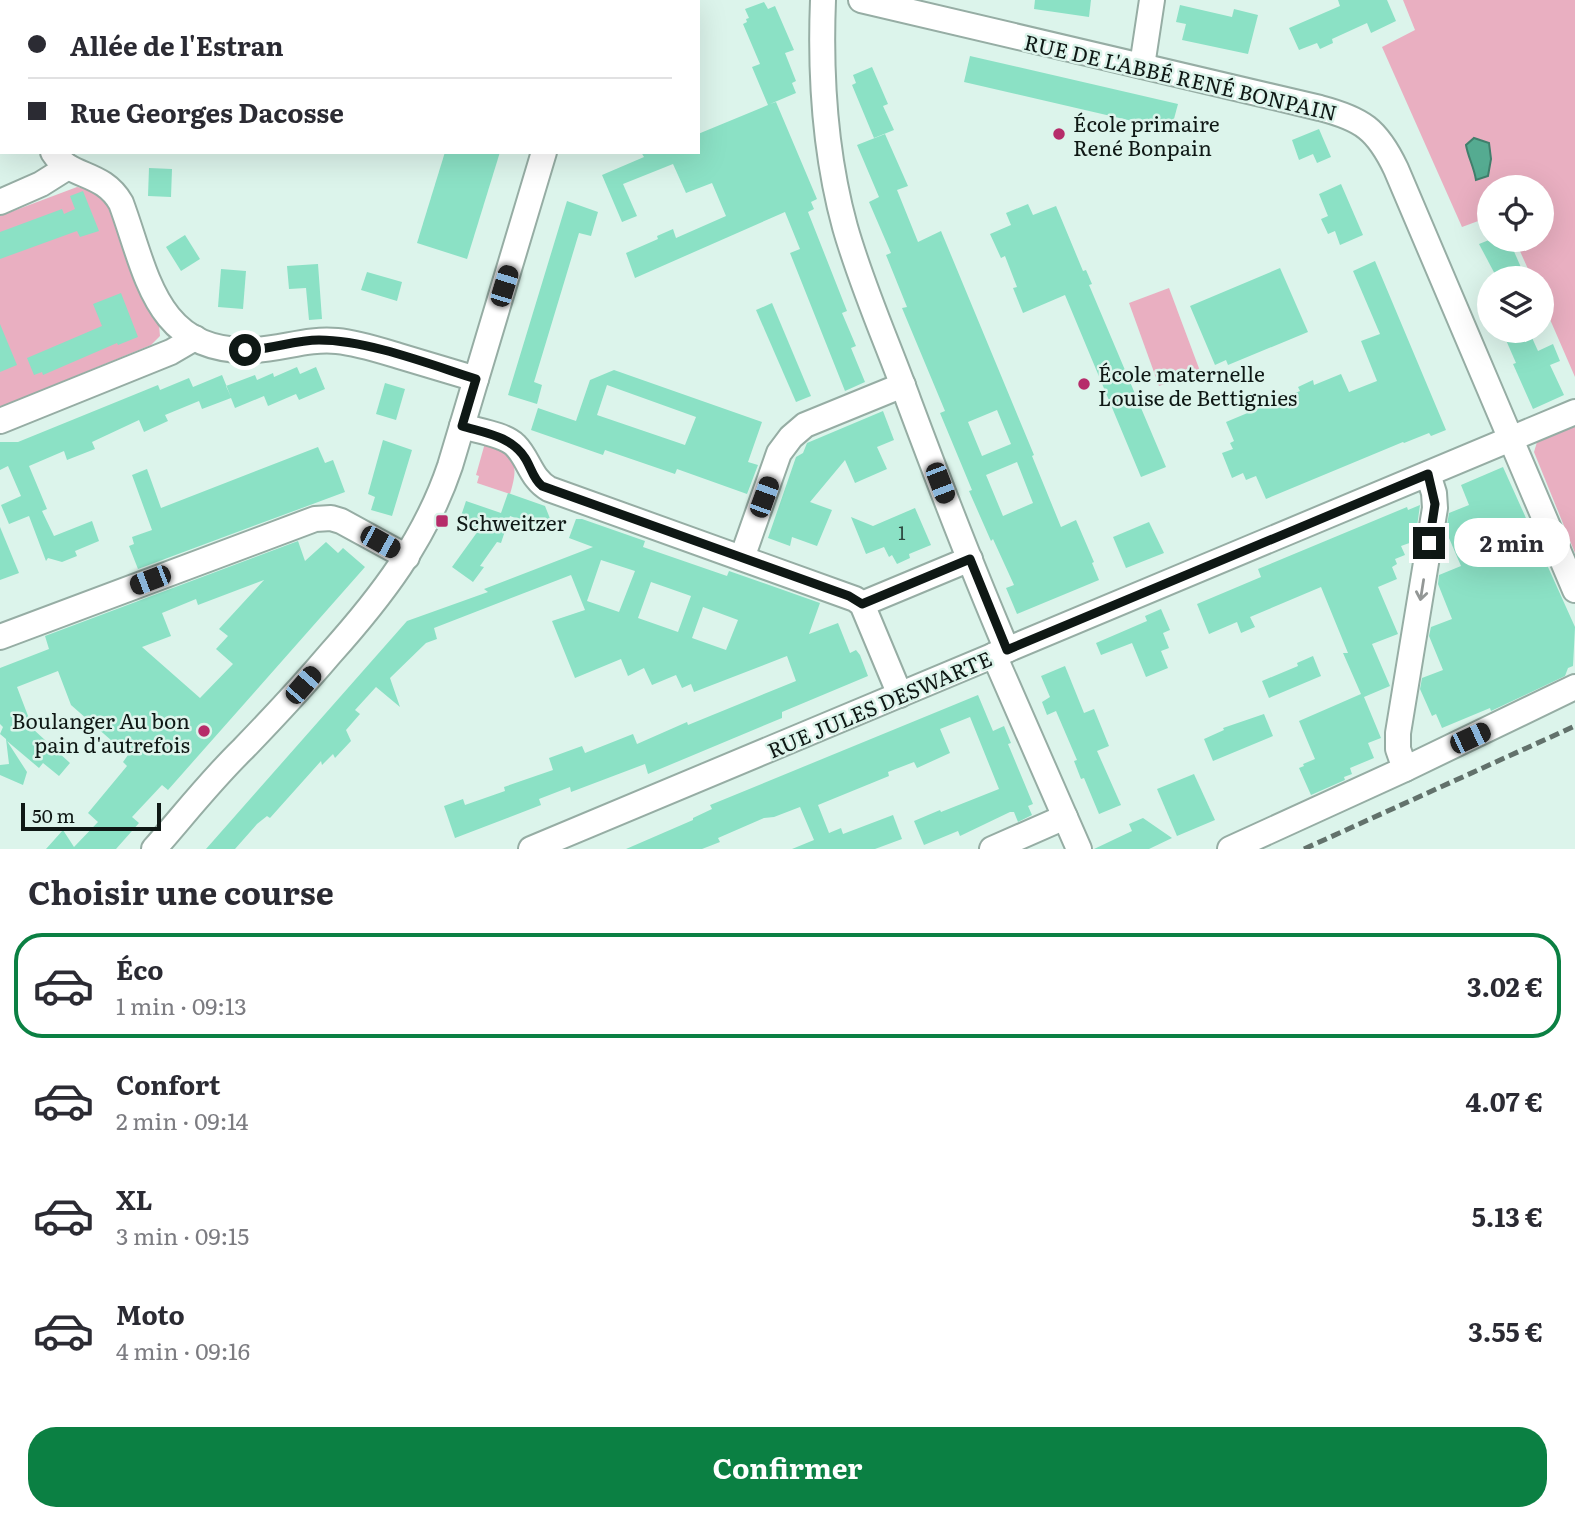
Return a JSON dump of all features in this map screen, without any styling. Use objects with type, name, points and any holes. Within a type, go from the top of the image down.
[{"type":"street","points":[[823,0],[822,44],[826,114],[840,204],[852,249],[970,559],[1001,652],[1079,849]]},
{"type":"street","name":"RUE DE L'ABBÉ RENÉ BONPAIN","points":[[861,0],[1333,111],[1352,118],[1373,131],[1396,169],[1575,590]]},
{"type":"street","points":[[1142,66],[1152,0]]},
{"type":"street","points":[[154,849],[234,758],[272,721],[369,610],[407,557],[434,506],[462,426],[543,154]]},
{"type":"street","points":[[0,202],[41,184],[60,160],[98,179],[115,194],[123,209],[154,297],[174,322],[195,338],[214,345],[245,350],[307,341],[337,341],[476,379]]},
{"type":"street","points":[[0,421],[171,352],[195,338]]},
{"type":"street","points":[[742,558],[779,453],[790,437],[805,425],[903,385]]},
{"type":"street","name":"RUE JULES DESWARTE","points":[[537,848],[1575,412]]},
{"type":"street","points":[[462,426],[511,442],[525,458],[537,481],[548,489],[852,597],[862,604],[900,695]]},
{"type":"street","points":[[1405,769],[1398,750],[1398,733],[1435,508],[1428,474]]},
{"type":"street","points":[[0,637],[315,519],[331,518],[341,521],[407,557]]},
{"type":"street","points":[[862,604],[970,559]]},
{"type":"street","points":[[1230,849],[1575,687]]},
{"type":"street","points":[[992,849],[1065,817]]},
{"type":"shaded area","points":[[1403,0],[1575,0],[1575,377],[1554,329],[1554,266],[1527,266],[1520,252],[1554,252],[1554,175],[1477,175],[1477,221],[1462,227],[1382,47],[1415,30]]},
{"type":"shaded area","points":[[1474,138],[1489,143],[1491,159],[1488,175],[1477,175],[1476,180],[1466,145]]},
{"type":"shaded area","points":[[77,187],[95,193],[109,207],[135,284],[159,325],[160,336],[151,345],[0,407],[0,216]]},
{"type":"shaded area","points":[[1169,288],[1200,371],[1159,386],[1129,303]]},
{"type":"shaded area","points":[[1575,413],[1575,553],[1534,452],[1537,442]]},
{"type":"shaded area","points":[[485,443],[503,452],[512,461],[514,474],[510,494],[477,483],[479,476],[476,475]]},
{"type":"building","points":[[1035,0],[1091,0],[1089,17],[1034,9]]},
{"type":"building","points":[[1338,0],[1387,0],[1396,21],[1371,33],[1367,23],[1332,39],[1333,43],[1320,49],[1317,43],[1299,50],[1289,28],[1340,6]]},
{"type":"building","points":[[764,2],[768,9],[775,6],[794,50],[785,53],[796,81],[792,83],[796,93],[770,104],[776,102],[817,199],[811,202],[814,209],[808,212],[847,311],[842,313],[856,346],[851,348],[865,382],[845,391],[790,253],[800,249],[785,212],[635,278],[626,253],[673,229],[676,238],[726,216],[712,183],[686,193],[673,164],[623,184],[637,216],[622,222],[602,175],[644,157],[642,154],[700,154],[700,133],[768,105],[752,67],[760,64],[743,24],[749,18],[745,9]]},
{"type":"building","points":[[1180,5],[1232,17],[1234,9],[1258,15],[1248,54],[1182,40],[1186,24],[1176,22]]},
{"type":"building","points":[[970,56],[1178,104],[1171,130],[964,82]]},
{"type":"building","points":[[872,67],[888,104],[883,106],[894,130],[874,138],[852,85],[856,83],[853,75]]},
{"type":"building","points":[[1319,129],[1331,157],[1317,163],[1313,154],[1299,160],[1292,140]]},
{"type":"building","points":[[885,134],[908,186],[897,190],[918,242],[941,231],[1061,527],[1076,520],[1099,580],[1017,614],[1006,588],[1014,585],[969,491],[972,490],[940,413],[945,411],[902,308],[907,307],[886,255],[891,253],[869,202],[879,197],[857,145]],"holes":[[[997,410],[1011,444],[982,456],[968,422]],[[1017,462],[1033,503],[1003,516],[986,475]]]},
{"type":"building","points":[[444,154],[499,154],[467,259],[417,243]]},
{"type":"building","points":[[149,168],[172,169],[171,197],[148,196]]},
{"type":"building","points":[[1341,184],[1363,235],[1340,245],[1335,231],[1328,234],[1321,219],[1328,216],[1319,194]]},
{"type":"building","points":[[83,191],[99,231],[80,237],[77,231],[0,259],[0,232],[62,209],[64,214],[75,209],[70,196]]},
{"type":"building","points":[[567,201],[598,212],[591,236],[579,233],[534,382],[542,385],[537,404],[508,395]]},
{"type":"building","points":[[1028,204],[1033,215],[1056,206],[1083,271],[1086,270],[1092,284],[1089,285],[1166,467],[1141,477],[1065,295],[1023,313],[1013,288],[1017,287],[1005,256],[1001,258],[990,234],[1011,225],[1006,213]]},
{"type":"building","points":[[185,235],[200,259],[181,271],[166,247]]},
{"type":"building","points":[[1483,252],[1514,252],[1520,266],[1491,266]]},
{"type":"building","points":[[1375,261],[1446,430],[1403,442],[1266,499],[1256,476],[1246,480],[1243,473],[1232,478],[1222,453],[1233,449],[1230,443],[1234,441],[1226,422],[1300,391],[1298,387],[1313,380],[1314,385],[1341,374],[1349,392],[1377,381],[1361,341],[1380,334],[1353,271]]},
{"type":"building","points":[[318,264],[322,319],[309,320],[306,288],[289,289],[287,266]]},
{"type":"building","points":[[1280,268],[1308,332],[1228,365],[1226,360],[1215,365],[1190,306]]},
{"type":"building","points":[[221,269],[246,271],[243,309],[218,307]]},
{"type":"building","points":[[367,272],[402,282],[397,301],[361,290]]},
{"type":"building","points":[[121,293],[138,337],[118,345],[117,343],[43,375],[42,372],[34,375],[27,358],[102,326],[93,304]]},
{"type":"building","points":[[772,303],[811,396],[796,402],[756,310]]},
{"type":"building","points":[[0,324],[17,365],[0,372]]},
{"type":"building","points":[[1507,343],[1534,343],[1538,351],[1553,344],[1560,361],[1550,365],[1564,395],[1533,409],[1513,364],[1516,363]]},
{"type":"building","points":[[297,367],[300,374],[316,367],[325,389],[299,400],[296,394],[268,406],[264,396],[235,408],[231,398],[202,409],[199,401],[165,415],[168,421],[144,432],[139,420],[92,442],[95,449],[67,460],[64,451],[29,466],[47,509],[42,511],[54,536],[92,521],[99,541],[75,551],[77,556],[62,562],[48,558],[46,561],[29,516],[9,524],[1,505],[21,496],[8,466],[0,470],[0,442],[18,442],[158,385],[160,390],[189,378],[193,387],[222,375],[226,386],[255,375],[257,380],[273,373],[274,377]]},
{"type":"building","points":[[614,370],[762,422],[748,462],[758,465],[747,494],[677,469],[675,474],[605,450],[603,455],[531,430],[538,408],[576,421],[590,380]],"holes":[[[607,385],[696,417],[685,445],[597,415]]]},
{"type":"building","points":[[385,383],[405,389],[396,420],[376,414]]},
{"type":"building","points":[[883,411],[894,440],[877,447],[887,469],[855,483],[845,460],[810,502],[832,510],[817,546],[792,537],[790,546],[768,538],[796,457],[803,453],[807,443]]},
{"type":"building","points":[[383,440],[412,450],[392,516],[371,510],[375,497],[368,494]]},
{"type":"building","points":[[318,447],[325,463],[333,460],[345,492],[138,569],[129,546],[134,544],[132,537],[152,530],[132,475],[147,469],[161,508]]},
{"type":"building","points":[[1503,467],[1575,627],[1573,666],[1568,668],[1565,676],[1491,711],[1490,708],[1442,728],[1436,714],[1432,716],[1420,689],[1422,678],[1443,670],[1429,636],[1431,627],[1452,619],[1438,584],[1439,575],[1461,566],[1446,531],[1449,513],[1469,505],[1461,485]]},
{"type":"building","points":[[508,493],[545,506],[551,521],[537,526],[510,516],[501,543],[497,542],[480,566],[484,567],[473,582],[452,567],[478,531],[458,525],[466,501],[501,513]]},
{"type":"building","points":[[1420,505],[1415,541],[1401,546],[1405,555],[1395,559],[1397,564],[1392,567],[1397,579],[1378,587],[1398,634],[1372,644],[1390,686],[1364,697],[1381,738],[1368,743],[1374,758],[1350,768],[1352,774],[1344,777],[1345,780],[1311,795],[1299,768],[1315,759],[1299,721],[1361,694],[1343,653],[1348,653],[1321,587],[1250,617],[1255,627],[1241,633],[1237,622],[1209,634],[1197,604],[1261,577],[1258,569],[1407,507],[1408,510]]},
{"type":"building","points":[[915,508],[931,545],[909,554],[910,558],[897,564],[892,555],[889,557],[884,547],[866,554],[851,517],[873,526]]},
{"type":"building","points":[[576,519],[582,519],[645,541],[643,547],[727,576],[729,571],[820,603],[809,634],[838,623],[850,653],[856,650],[860,655],[868,676],[782,712],[782,718],[648,774],[645,764],[571,792],[570,787],[539,799],[541,805],[455,838],[444,806],[463,799],[465,805],[505,791],[504,787],[553,770],[549,758],[582,746],[585,753],[633,734],[637,744],[796,681],[787,656],[694,692],[691,684],[682,688],[676,675],[652,685],[644,668],[628,676],[621,659],[575,678],[552,621],[585,610],[571,575],[434,628],[437,639],[426,643],[390,678],[400,707],[376,687],[355,710],[360,714],[346,730],[351,741],[335,758],[333,754],[322,765],[321,761],[270,818],[267,816],[257,824],[235,849],[206,849],[407,621],[488,592],[484,589],[593,547],[569,538]],"holes":[[[601,560],[635,571],[619,612],[587,601]],[[651,582],[691,596],[678,632],[638,618]],[[703,607],[738,620],[726,650],[692,638]]]},
{"type":"building","points":[[1149,522],[1164,553],[1126,568],[1113,537]]},
{"type":"building","points":[[0,527],[19,573],[0,580]]},
{"type":"building","points":[[298,541],[305,561],[326,542],[338,553],[343,548],[365,567],[168,790],[162,785],[132,817],[139,823],[116,849],[46,849],[63,830],[74,847],[98,822],[88,813],[127,766],[123,762],[128,755],[71,705],[58,671],[17,687],[33,729],[70,763],[59,776],[43,763],[39,768],[7,741],[27,772],[23,785],[0,775],[0,765],[9,764],[6,739],[0,734],[3,727],[0,724],[0,668],[49,649],[45,636]],"holes":[[[264,580],[219,629],[228,636],[216,649],[233,664],[200,698],[142,647],[171,636],[162,613],[196,599],[198,605]]]},
{"type":"building","points":[[1161,609],[1170,630],[1163,633],[1169,648],[1161,651],[1168,668],[1146,677],[1132,643],[1101,655],[1096,643],[1147,621],[1145,616]]},
{"type":"building","points":[[1313,656],[1321,676],[1269,698],[1262,681],[1298,666],[1297,663]]},
{"type":"building","points":[[1065,666],[1084,713],[1094,709],[1109,746],[1097,751],[1121,805],[1099,814],[1084,778],[1081,779],[1074,761],[1077,760],[1056,711],[1047,715],[1042,702],[1050,697],[1041,676]]},
{"type":"building","points":[[978,695],[993,731],[1004,726],[1011,743],[1008,744],[1033,804],[1028,806],[1032,815],[1018,822],[1014,812],[1010,812],[960,836],[958,831],[924,845],[914,821],[999,789],[970,717],[940,729],[950,753],[917,768],[914,762],[888,772],[889,776],[818,805],[829,833],[841,828],[843,834],[893,815],[902,839],[875,849],[792,849],[814,840],[800,807],[764,818],[718,838],[720,842],[702,849],[626,849],[693,820],[712,809],[710,805]]},
{"type":"building","points":[[1264,714],[1273,736],[1213,761],[1204,739],[1224,730],[1223,728]]},
{"type":"building","points":[[1194,774],[1215,820],[1177,836],[1157,789]]},
{"type":"building","points":[[1143,818],[1172,838],[1149,849],[1094,849],[1132,831],[1129,824]]},
{"type":"railway","points":[[1304,849],[1575,726]]},
{"type":"place","name":"École primaire René Bonpain","points":[[1059,134]]},
{"type":"place","name":"École maternelle Louise de Bettignies","points":[[1084,384]]},
{"type":"place","name":"Schweitzer","points":[[442,521]]},
{"type":"place","name":"Boulanger Au bon pain d'autrefois","points":[[204,731]]},
{"type":"route","points":[[245,350],[317,340],[337,341],[368,347],[476,379],[462,426],[511,442],[542,486],[849,596],[862,604],[970,559],[1007,650],[1428,474],[1435,504],[1429,543]]}]
